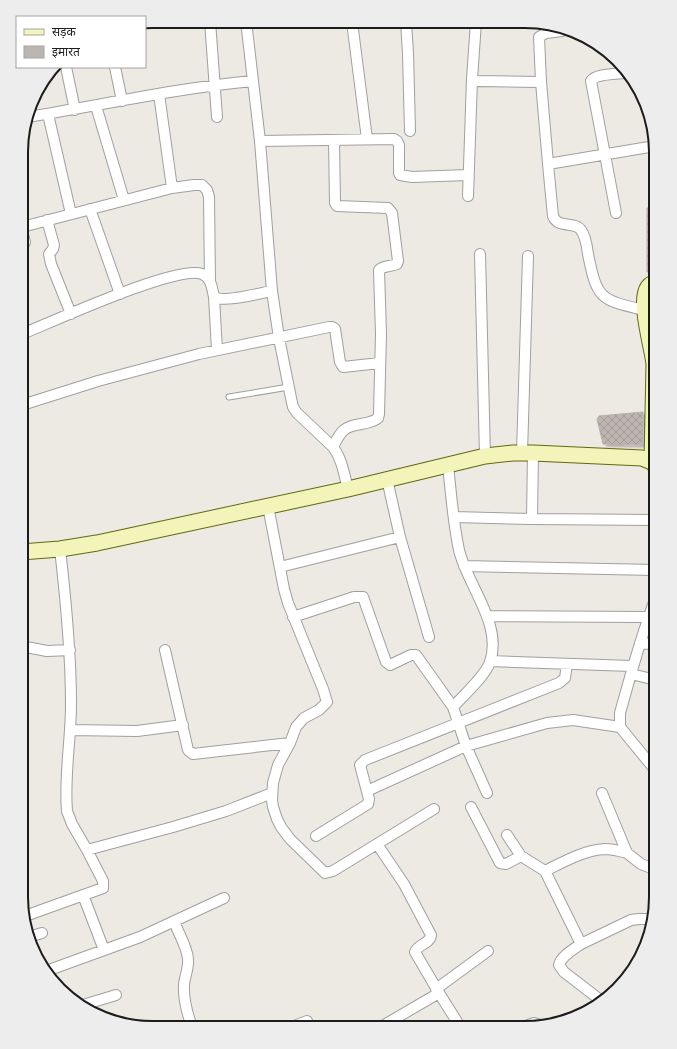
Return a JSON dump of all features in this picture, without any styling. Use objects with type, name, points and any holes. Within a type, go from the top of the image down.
[{"type":"street","points":[[211,28],[217,117]]},
{"type":"street","points":[[247,28],[260,141],[272,291],[279,338],[293,407],[297,413],[333,447],[341,460],[348,489]]},
{"type":"street","points":[[353,28],[367,139]]},
{"type":"street","points":[[406,28],[410,131]]},
{"type":"street","points":[[468,196],[472,79],[476,28]]},
{"type":"street","points":[[556,32],[546,33],[539,37],[541,82],[553,216],[555,221],[558,223],[581,229],[593,279],[601,294],[617,304],[644,310]]},
{"type":"street","points":[[66,68],[75,110]]},
{"type":"street","points":[[115,68],[122,101]]},
{"type":"street","points":[[616,213],[591,81],[592,78],[597,76],[620,73]]},
{"type":"street","points":[[472,79],[477,81],[541,82]]},
{"type":"street","points":[[33,116],[215,84],[253,81]]},
{"type":"street","points":[[159,94],[172,188]]},
{"type":"street","points":[[96,106],[124,200]]},
{"type":"street","points":[[48,114],[71,214]]},
{"type":"street","points":[[260,141],[389,138],[397,141],[400,150],[400,175],[412,177],[468,175]]},
{"type":"street","points":[[333,447],[340,434],[347,428],[370,422],[378,418],[381,334],[379,270],[385,266],[395,265],[398,261],[392,213],[388,208],[337,206],[335,203],[334,140]]},
{"type":"street","points":[[548,164],[649,147]]},
{"type":"street","points":[[28,225],[172,188],[194,184],[202,185],[207,190],[209,197],[210,282]]},
{"type":"street","points":[[90,209],[120,294]]},
{"type":"street","points":[[47,220],[54,245],[49,254],[50,264],[71,314]]},
{"type":"street","points":[[480,254],[485,456]]},
{"type":"street","points":[[528,256],[527,453],[532,519]]},
{"type":"street","points":[[28,332],[147,283],[182,273],[201,273],[207,276],[214,297],[217,350]]},
{"type":"street","points":[[649,286],[644,298],[644,310],[649,337]]},
{"type":"street","points":[[214,297],[217,299],[228,299],[272,291]]},
{"type":"street","points":[[28,403],[98,381],[217,350],[332,327],[336,332],[340,362],[343,367],[380,362]]},
{"type":"street","points":[[28,552],[60,549],[97,543],[348,489],[485,456],[527,453],[642,458],[649,462]]},
{"type":"street","points":[[448,465],[459,549],[464,566],[487,616],[492,641],[488,669],[453,707]]},
{"type":"street","points":[[387,479],[400,537],[429,637]]},
{"type":"street","points":[[268,506],[284,589],[293,617],[327,702],[319,710],[304,718],[299,723],[278,765],[272,793],[276,819],[290,839],[325,873],[332,871],[434,809]]},
{"type":"street","points":[[454,517],[649,520]]},
{"type":"street","points":[[280,567],[400,537]]},
{"type":"street","points":[[29,914],[99,890],[103,888],[104,885],[87,850],[72,824],[67,811],[71,703],[70,650],[68,612],[60,549]]},
{"type":"street","points":[[464,566],[649,570]]},
{"type":"street","points":[[293,617],[354,597],[363,597],[386,662],[390,665],[396,664],[411,655],[416,655],[453,707],[466,746],[487,793]]},
{"type":"street","points":[[487,616],[648,617],[620,713],[620,727],[649,762]]},
{"type":"street","points":[[640,643],[649,644]]},
{"type":"street","points":[[28,647],[47,651],[70,650]]},
{"type":"street","points":[[165,650],[188,750],[193,754],[290,743]]},
{"type":"street","points":[[490,661],[567,664],[632,670],[649,677]]},
{"type":"street","points":[[316,836],[366,806],[369,802],[360,769],[362,762],[458,722],[559,683],[565,678],[567,664]]},
{"type":"street","points":[[367,791],[466,746],[540,725],[573,720],[620,727]]},
{"type":"street","points":[[70,730],[137,731],[182,725]]},
{"type":"street","points":[[87,850],[174,828],[226,811],[272,793]]},
{"type":"street","points":[[602,793],[627,853]]},
{"type":"street","points":[[471,807],[500,863],[506,864],[521,856]]},
{"type":"street","points":[[507,835],[521,856],[545,871],[581,944]]},
{"type":"street","points":[[377,844],[404,884],[431,935],[429,940],[417,948],[415,952],[457,1021]]},
{"type":"street","points":[[545,871],[588,852],[606,849],[627,853],[641,864],[649,867]]},
{"type":"street","points":[[83,895],[104,950]]},
{"type":"street","points":[[52,969],[140,937],[224,898]]},
{"type":"street","points":[[597,997],[564,972],[559,965],[560,961],[581,944],[620,924],[631,920],[647,919]]},
{"type":"street","points":[[174,921],[187,955],[188,962],[184,985],[184,996],[190,1021]]},
{"type":"street","points":[[34,935],[42,933]]},
{"type":"street","points":[[390,1021],[438,991],[488,951]]},
{"type":"street","points":[[89,1003],[116,996]]},
{"type":"lane","points":[[229,397],[289,387]]},
{"type":"building","points":[[647,208],[649,208],[649,272],[647,272]]},
{"type":"building","points":[[643,412],[643,445],[603,444],[597,419],[599,416]]}]
